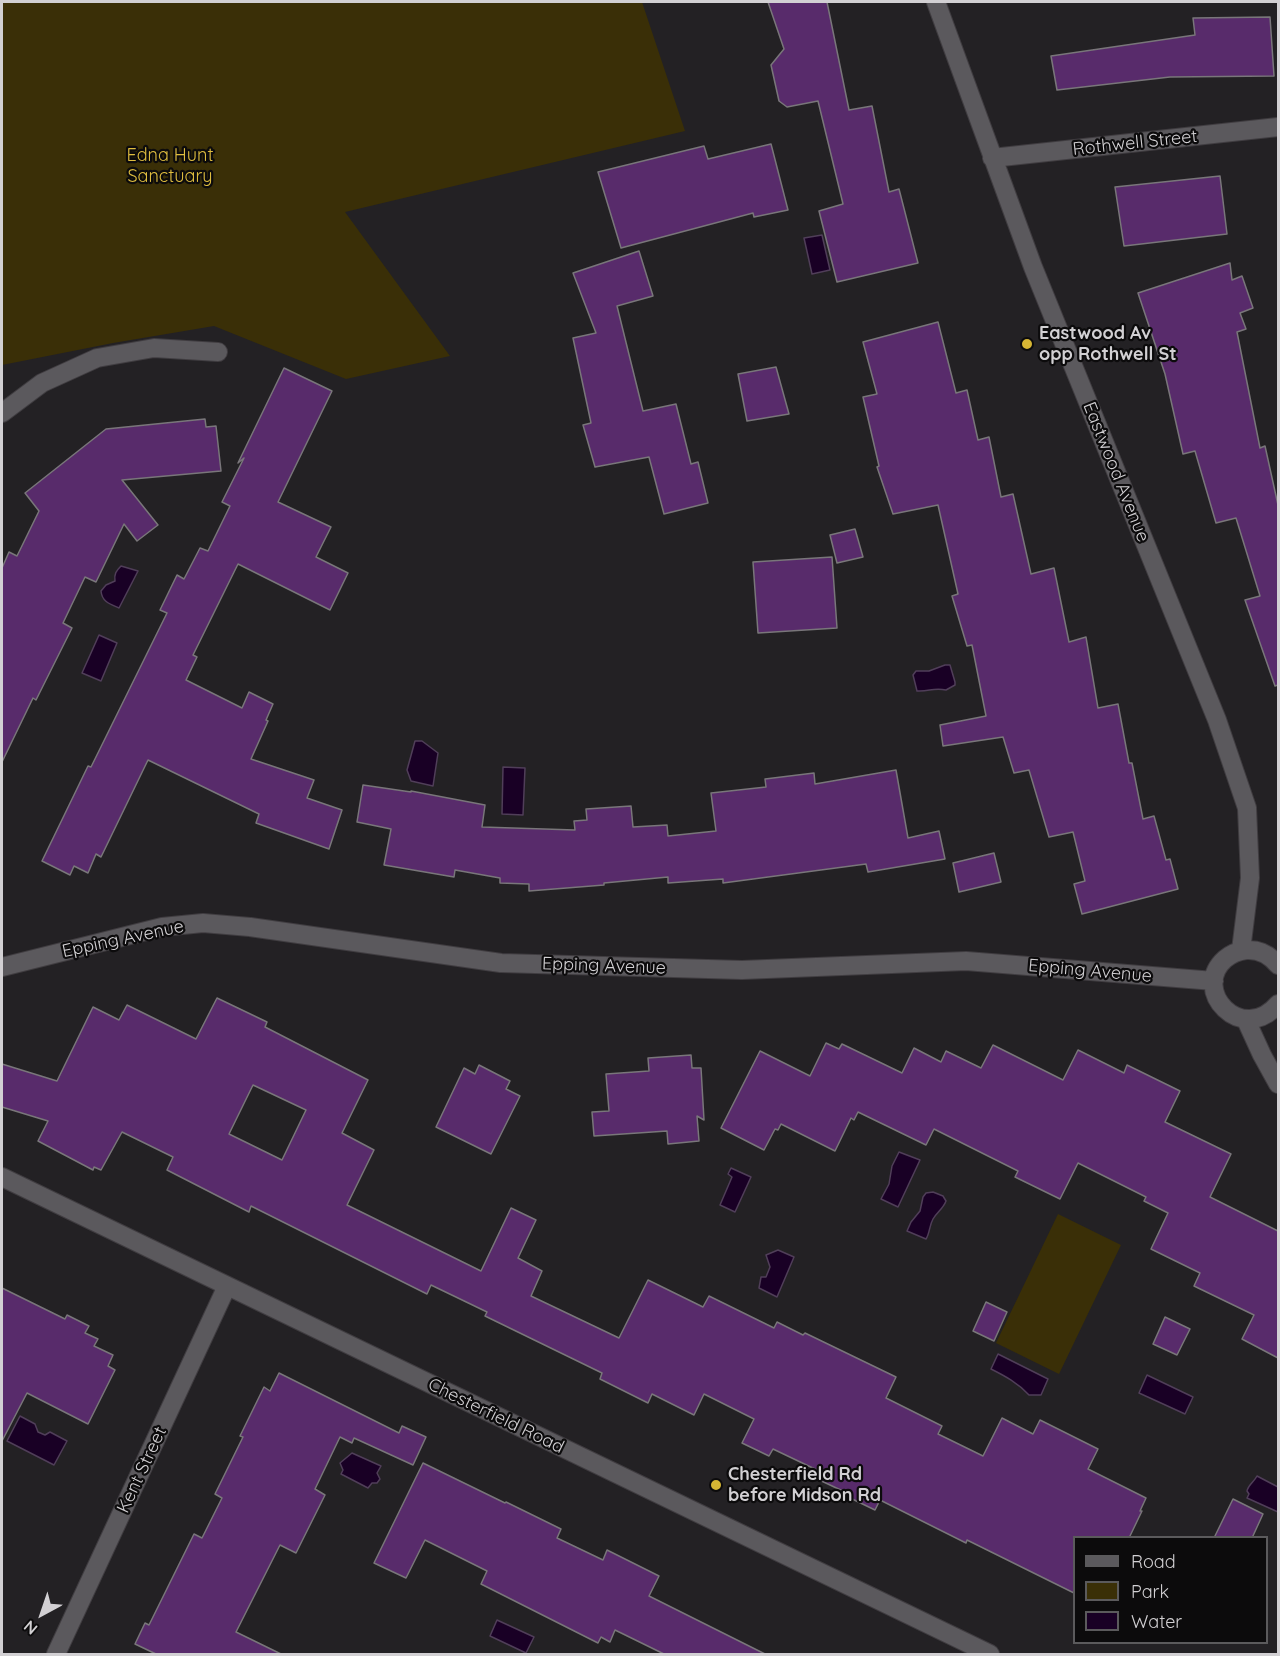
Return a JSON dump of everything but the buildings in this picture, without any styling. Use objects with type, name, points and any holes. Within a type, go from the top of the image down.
[{"type":"street","name":"Eastwood Avenue","points":[[936,2],[1033,267],[1217,720],[1247,808],[1250,878],[1241,950]]},
{"type":"street","name":"Rothwell Street","points":[[992,158],[1278,127]]},
{"type":"street","points":[[2,413],[42,383],[97,358],[154,348],[218,352]]},
{"type":"street","name":"Epping Avenue","points":[[2,967],[162,927],[203,923],[250,927],[501,963],[742,970],[966,961],[1214,981]]},
{"type":"street","points":[[1278,965],[1270,956],[1261,951],[1241,950],[1231,954],[1223,961],[1214,981],[1219,1002],[1235,1017],[1246,1020],[1258,1019],[1269,1014],[1278,1004]]},
{"type":"street","points":[[1246,1020],[1278,1084]]},
{"type":"street","name":"Chesterfield Road","points":[[2,1177],[990,1654]]},
{"type":"street","name":"Kent Street","points":[[56,1654],[227,1286]]},
{"type":"green space","name":"Edna Hunt Sanctuary","points":[[2,2],[642,2],[685,131],[345,212],[450,356],[346,379],[214,326],[2,365]]},
{"type":"green space","points":[[1058,1214],[1121,1245],[1059,1374],[996,1343]]},
{"type":"water","points":[[822,235],[830,270],[812,274],[804,238]]},
{"type":"water","points":[[121,566],[138,571],[119,608],[105,600],[101,591],[106,585],[115,581],[116,573]]},
{"type":"water","points":[[99,635],[117,643],[101,681],[82,673]]},
{"type":"water","points":[[950,665],[955,685],[946,690],[917,691],[913,675],[916,671],[929,671]]},
{"type":"water","points":[[415,741],[422,741],[438,753],[433,786],[411,781],[407,770]]},
{"type":"water","points":[[503,767],[525,768],[523,815],[502,814]]},
{"type":"water","points":[[899,1152],[920,1160],[898,1207],[881,1199],[889,1184],[892,1166]]},
{"type":"water","points":[[731,1168],[751,1177],[735,1212],[720,1205],[732,1177],[728,1174]]},
{"type":"water","points":[[933,1192],[943,1196],[946,1201],[933,1219],[926,1239],[907,1231],[920,1211],[923,1197],[926,1193]]},
{"type":"water","points":[[778,1250],[794,1257],[777,1297],[759,1288],[761,1277],[766,1277],[770,1267],[766,1255]]},
{"type":"water","points":[[998,1354],[1048,1379],[1041,1395],[1029,1395],[1016,1383],[991,1369]]},
{"type":"water","points":[[1147,1375],[1193,1397],[1185,1414],[1139,1393]]},
{"type":"water","points":[[20,1416],[35,1424],[38,1432],[45,1435],[50,1432],[67,1441],[54,1465],[7,1441]]},
{"type":"water","points":[[352,1453],[381,1466],[377,1473],[380,1479],[377,1483],[372,1483],[368,1488],[341,1474],[343,1470],[340,1463]]},
{"type":"water","points":[[1257,1476],[1278,1487],[1278,1512],[1247,1498],[1249,1494],[1247,1491]]},
{"type":"water","points":[[497,1620],[534,1637],[526,1653],[490,1636]]},
{"type":"place","name":"Eastwood Av opp Rothwell St","points":[[1027,344]]},
{"type":"place","name":"Chesterfield Rd before Midson Rd","points":[[716,1485]]}]
